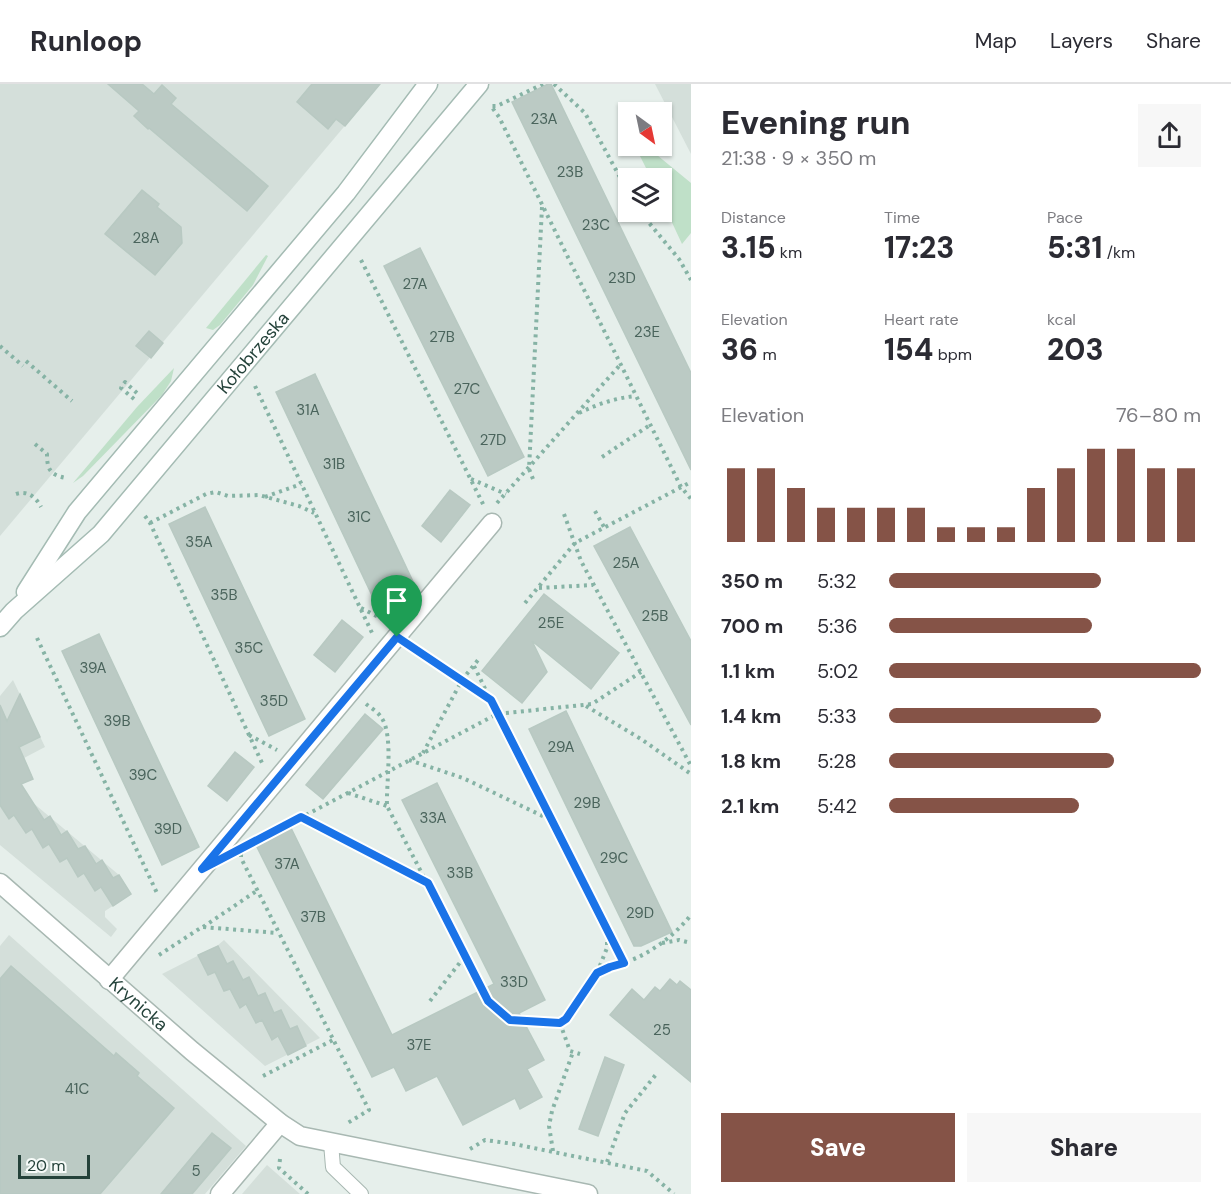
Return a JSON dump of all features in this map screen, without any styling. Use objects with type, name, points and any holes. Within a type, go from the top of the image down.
[{"type":"street","name":"Kołobrzeska","points":[[14,611],[77,512],[346,193],[428,84]]},
{"type":"street","name":"Kołobrzeska","points":[[0,627],[14,611],[101,534],[479,84]]},
{"type":"street","points":[[108,980],[383,654],[490,519]]},
{"type":"street","name":"Krynicka","points":[[0,884],[108,980],[280,1123],[300,1136],[588,1194]]},
{"type":"street","points":[[220,1194],[280,1123]]},
{"type":"lane","points":[[331,1143],[333,1167],[362,1194]]},
{"type":"path","points":[[543,84],[497,106],[491,106],[499,117],[681,488],[691,499]]},
{"type":"path","points":[[554,84],[585,113],[618,174]]},
{"type":"path","points":[[533,479],[529,469],[542,206]]},
{"type":"path","points":[[648,222],[679,259],[691,280]]},
{"type":"path","points":[[361,260],[490,519]]},
{"type":"path","points":[[0,346],[23,366]]},
{"type":"path","points":[[26,361],[72,401]]},
{"type":"path","points":[[490,519],[506,494],[620,365]]},
{"type":"path","points":[[134,399],[121,388],[125,382],[139,395]]},
{"type":"path","points":[[255,386],[383,654]]},
{"type":"path","points":[[576,414],[599,403],[636,396]]},
{"type":"path","points":[[602,457],[650,425]]},
{"type":"path","points":[[35,444],[47,454],[46,465],[49,471],[57,477],[66,478]]},
{"type":"path","points":[[470,479],[506,494]]},
{"type":"path","points":[[525,603],[575,543],[691,482]]},
{"type":"path","points":[[265,497],[301,484]]},
{"type":"path","points":[[16,494],[21,492],[29,494],[38,500],[42,507]]},
{"type":"path","points":[[150,523],[206,494],[216,492],[228,496],[265,497],[315,513]]},
{"type":"path","points":[[595,511],[604,527]]},
{"type":"path","points":[[564,514],[581,561],[593,585],[691,766]]},
{"type":"path","points":[[145,516],[273,784]]},
{"type":"path","points":[[538,588],[593,585]]},
{"type":"path","points":[[397,637],[491,700]]},
{"type":"path","points":[[38,638],[166,911]]},
{"type":"path","points":[[423,753],[462,680],[478,660]]},
{"type":"path","points":[[474,665],[624,963]]},
{"type":"path","points":[[232,854],[497,714],[592,704],[641,672]]},
{"type":"path","points":[[351,692],[381,716],[386,728],[389,771],[387,806],[488,1001],[504,1017],[510,1020],[560,1023],[566,1019],[597,973],[607,948],[607,929]]},
{"type":"path","points":[[585,705],[641,739],[691,774]]},
{"type":"path","points":[[248,735],[294,759]]},
{"type":"path","points":[[409,760],[463,778],[552,820]]},
{"type":"path","points":[[347,793],[387,806]]},
{"type":"path","points":[[301,817],[428,883]]},
{"type":"path","points":[[234,831],[242,849],[241,858],[369,1110],[344,1125],[352,1126]]},
{"type":"path","points":[[154,958],[258,890]]},
{"type":"path","points":[[597,973],[636,959],[662,943],[691,915]]},
{"type":"path","points":[[685,922],[691,921]]},
{"type":"path","points":[[202,927],[279,933]]},
{"type":"path","points":[[662,943],[679,940],[691,943]]},
{"type":"path","points":[[429,1001],[465,956]]},
{"type":"path","points":[[560,1023],[570,1051],[580,1054]]},
{"type":"path","points":[[263,1076],[333,1040]]},
{"type":"path","points":[[553,1151],[550,1118],[573,1052]]},
{"type":"path","points":[[607,1162],[626,1113],[658,1072]]},
{"type":"path","points":[[466,1150],[485,1140],[607,1162],[647,1171],[674,1194]]},
{"type":"path","points":[[280,1159],[279,1168],[308,1194]]},
{"type":"shaded area","points":[[0,84],[380,84],[0,536]]},
{"type":"shaded area","points":[[655,84],[691,84],[691,154],[672,117],[672,102],[664,102]]},
{"type":"shaded area","points":[[13,680],[45,747],[24,758],[33,779],[15,787],[27,805],[32,802],[119,875],[131,894],[105,911],[105,917],[117,929],[111,937],[0,845],[0,696]]},
{"type":"shaded area","points":[[9,935],[246,1146],[205,1194],[0,1194],[0,946]]},
{"type":"shaded area","points":[[224,940],[320,1038],[265,1066],[162,974],[217,946]]},
{"type":"shaded area","points":[[267,1165],[300,1194],[242,1194]]},
{"type":"green space","points":[[640,156],[658,156],[691,183],[691,233],[682,244],[672,222],[672,168],[646,168]]},
{"type":"green space","points":[[266,255],[268,256],[253,285],[220,325],[213,330],[206,328]]},
{"type":"green space","points":[[174,368],[171,381],[162,395],[83,476],[73,483],[137,407]]},
{"type":"building","points":[[108,84],[142,84],[154,94],[162,85],[176,98],[171,104],[268,186],[247,211],[148,129],[134,116],[139,111]]},
{"type":"building","points":[[312,84],[380,84],[345,126],[336,119],[328,129],[297,102]]},
{"type":"building","points":[[551,84],[691,373],[691,470],[512,102]]},
{"type":"building","points":[[142,190],[159,204],[157,207],[181,227],[182,243],[155,275],[105,234]]},
{"type":"building","points":[[420,248],[524,457],[488,476],[384,266]]},
{"type":"building","points":[[149,331],[163,343],[151,358],[136,346]]},
{"type":"building","points":[[315,374],[416,588],[377,606],[276,392]]},
{"type":"building","points":[[450,490],[470,505],[441,542],[422,526]]},
{"type":"building","points":[[205,507],[305,719],[269,736],[169,524]]},
{"type":"building","points":[[630,527],[691,641],[691,725],[594,546]]},
{"type":"building","points":[[544,594],[619,653],[591,689],[532,641],[547,672],[522,703],[482,671]]},
{"type":"building","points":[[342,620],[363,637],[335,672],[314,655]]},
{"type":"building","points":[[99,634],[199,847],[162,865],[62,651]]},
{"type":"building","points":[[20,694],[40,737],[19,747],[33,779],[21,784],[44,820],[50,816],[61,835],[67,831],[78,849],[85,846],[96,864],[102,860],[113,878],[119,875],[131,894],[113,906],[101,887],[95,891],[84,873],[78,877],[67,858],[60,862],[49,844],[43,848],[32,829],[26,833],[14,815],[9,819],[0,805],[0,705],[7,721]]},
{"type":"building","points":[[566,711],[672,932],[641,946],[634,946],[529,729]]},
{"type":"building","points":[[365,714],[383,729],[323,799],[306,785]]},
{"type":"building","points":[[235,752],[254,767],[227,801],[208,786]]},
{"type":"building","points":[[437,783],[545,1000],[519,1013],[544,1060],[527,1069],[542,1097],[520,1109],[515,1098],[463,1125],[437,1076],[406,1091],[394,1067],[372,1077],[256,845],[291,828],[392,1035],[494,984],[402,800]]},
{"type":"building","points":[[218,946],[227,964],[233,961],[243,980],[249,977],[258,996],[265,993],[274,1013],[281,1010],[290,1029],[297,1026],[306,1046],[288,1055],[278,1036],[272,1040],[262,1020],[256,1023],[246,1004],[240,1008],[230,989],[224,991],[215,972],[208,975],[198,955]]},
{"type":"building","points":[[11,966],[114,1056],[116,1053],[139,1073],[137,1076],[174,1108],[100,1194],[0,1194],[0,979]]},
{"type":"building","points":[[670,979],[677,985],[680,981],[691,990],[691,1082],[610,1015],[632,989],[644,1000],[655,987],[660,991]]},
{"type":"building","points":[[605,1057],[624,1065],[598,1136],[579,1129]]},
{"type":"building","points":[[212,1133],[231,1148],[192,1194],[161,1194]]},
{"type":"route","points":[[397,637],[491,700],[624,963],[597,973],[566,1019],[560,1023],[510,1020],[504,1017],[488,1001],[428,883],[301,817],[202,869],[397,637]]}]
